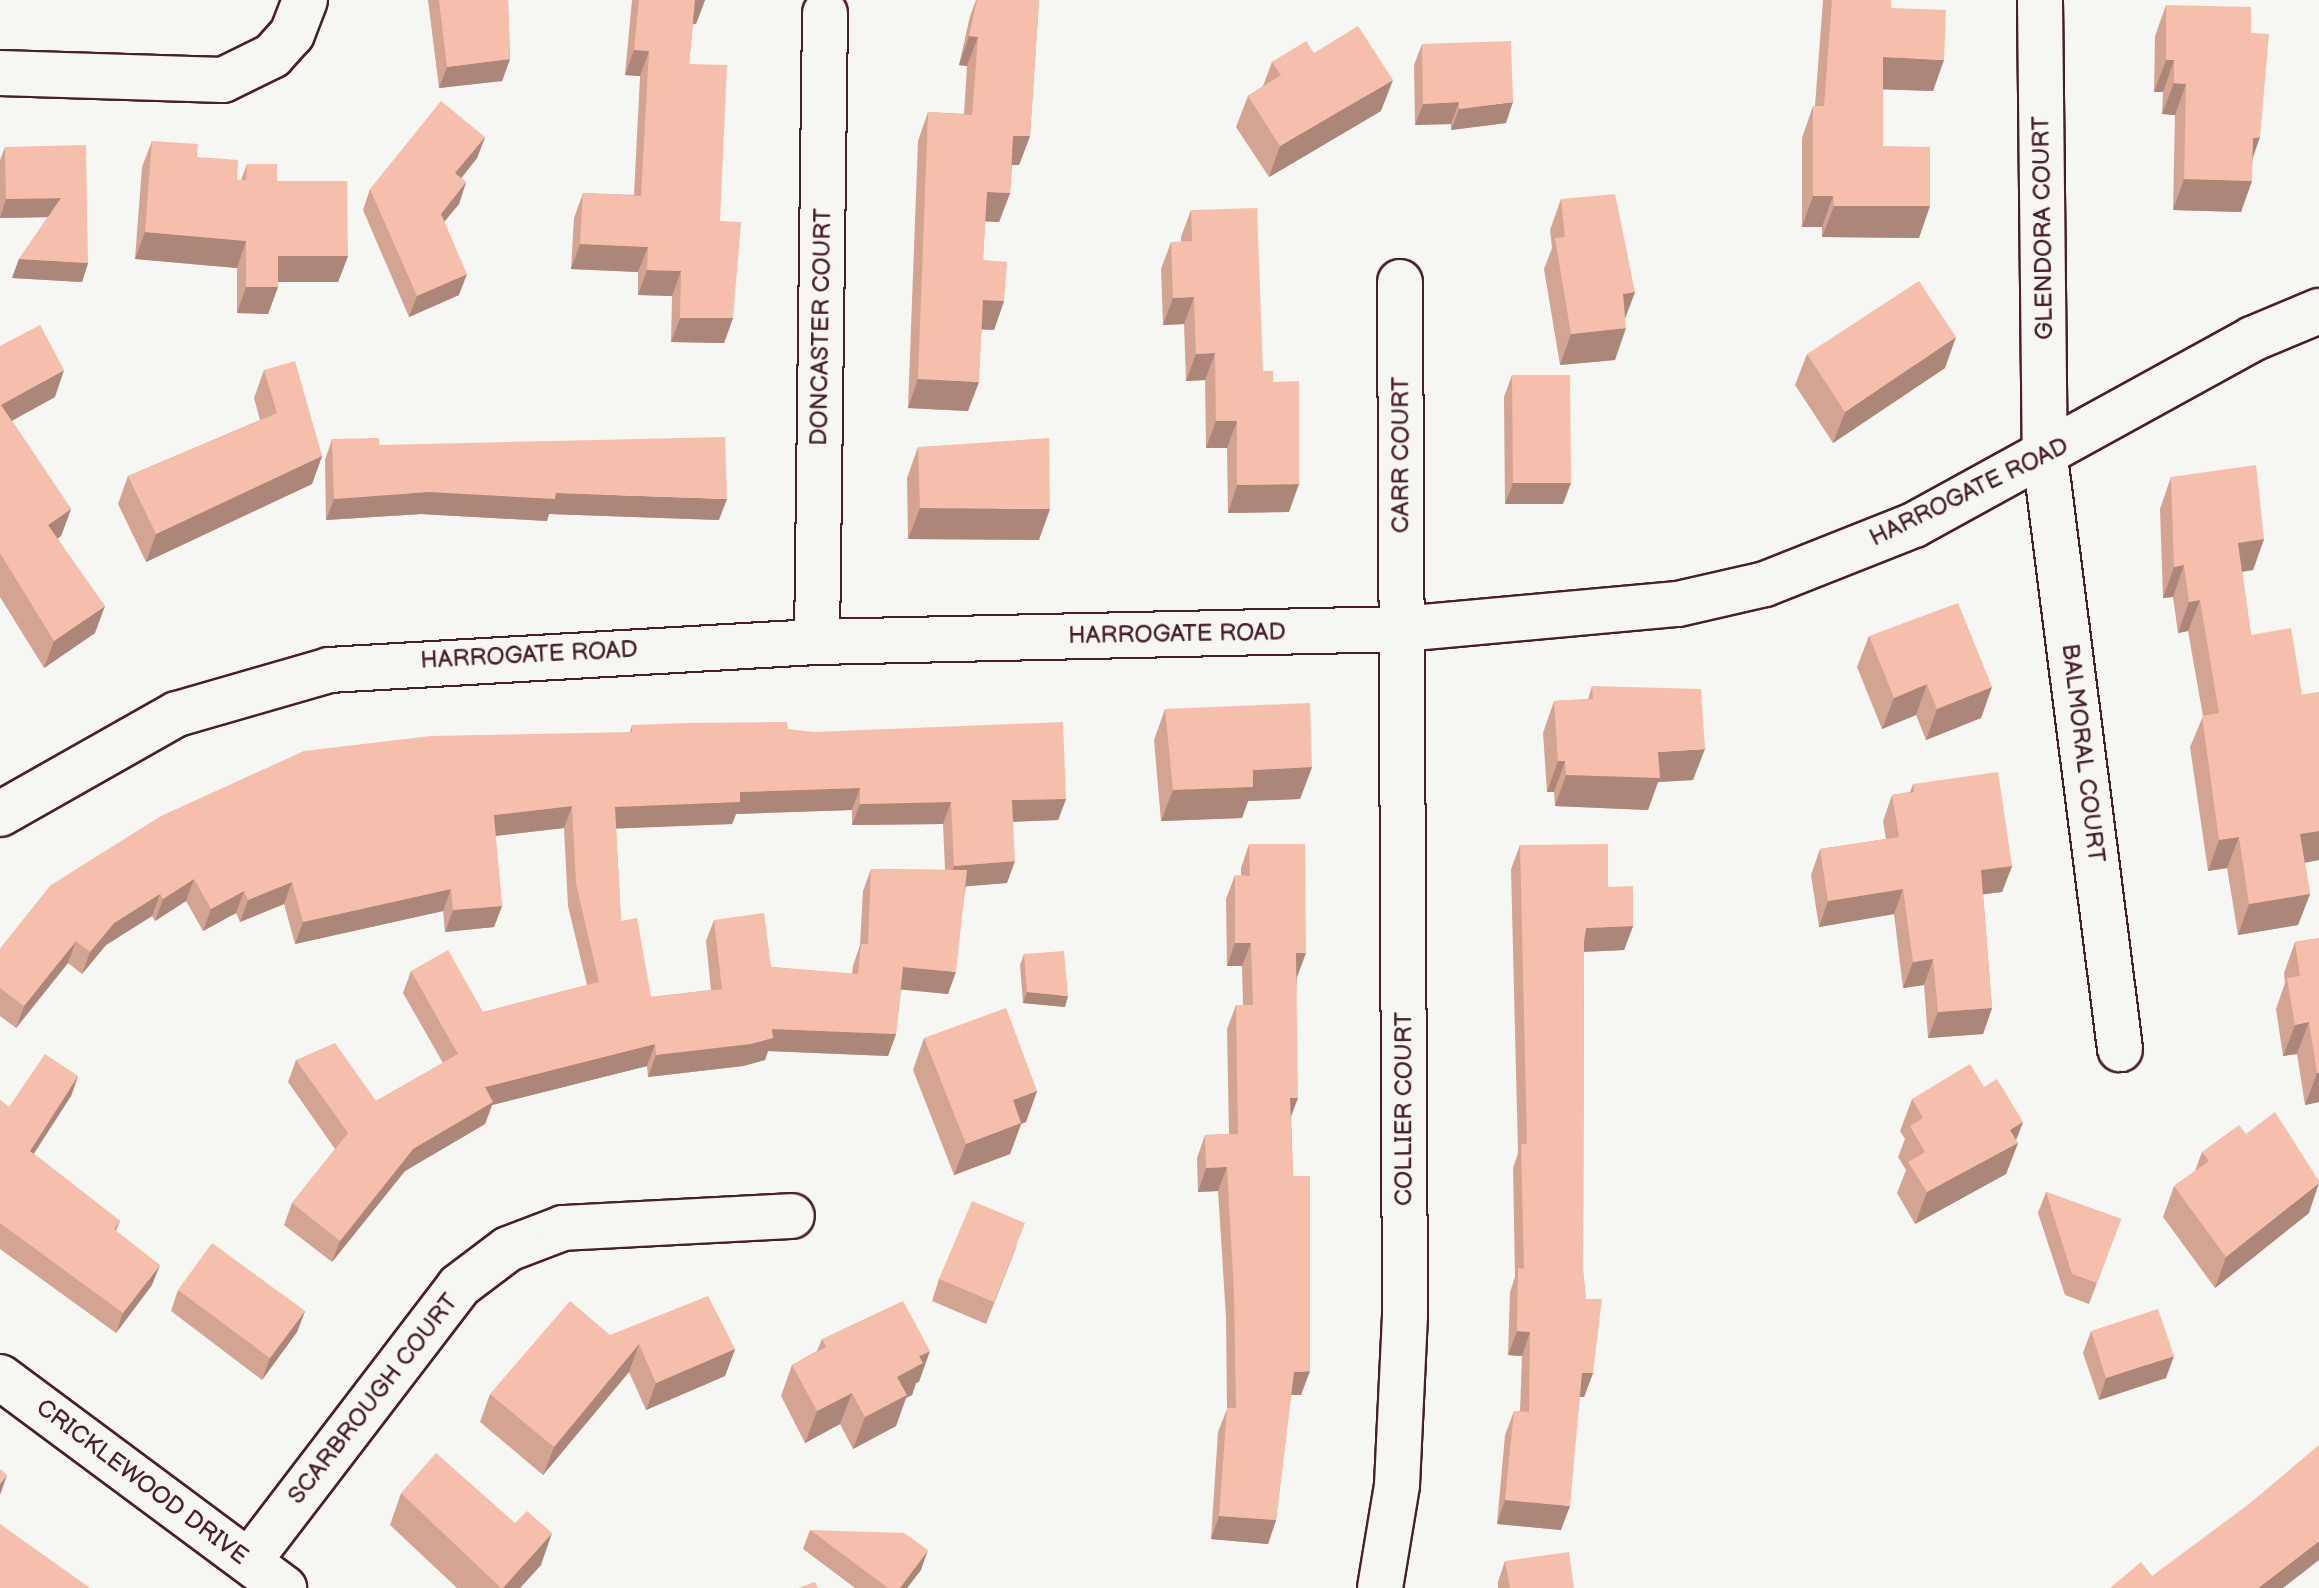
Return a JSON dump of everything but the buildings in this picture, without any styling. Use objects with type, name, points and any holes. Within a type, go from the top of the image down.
[{"type":"street","points":[[0,73],[223,80],[272,56],[292,34],[305,0]]},
{"type":"street","name":"GLENDORA COURT","points":[[2040,0],[2045,457]]},
{"type":"street","name":"DONCASTER COURT","points":[[817,642],[825,13]]},
{"type":"street","name":"CARR COURT","points":[[1400,282],[1402,629]]},
{"type":"street","name":"HARROGATE ROAD","points":[[3,807],[177,714],[329,670],[817,642],[1402,629],[1589,615],[1765,584],[1914,525],[2045,457],[2252,339],[2319,311]]},
{"type":"street","name":"BALMORAL COURT","points":[[2045,457],[2120,1049]]},
{"type":"street","name":"COLLIER COURT","points":[[1380,1588],[1397,1485],[1405,1315],[1402,629]]},
{"type":"street","name":"SCARBROUGH COURT","points":[[249,1561],[459,1286],[508,1249],[563,1228],[792,1216]]},
{"type":"street","name":"CRICKLEWOOD DRIVE","points":[[0,1377],[284,1588]]}]
